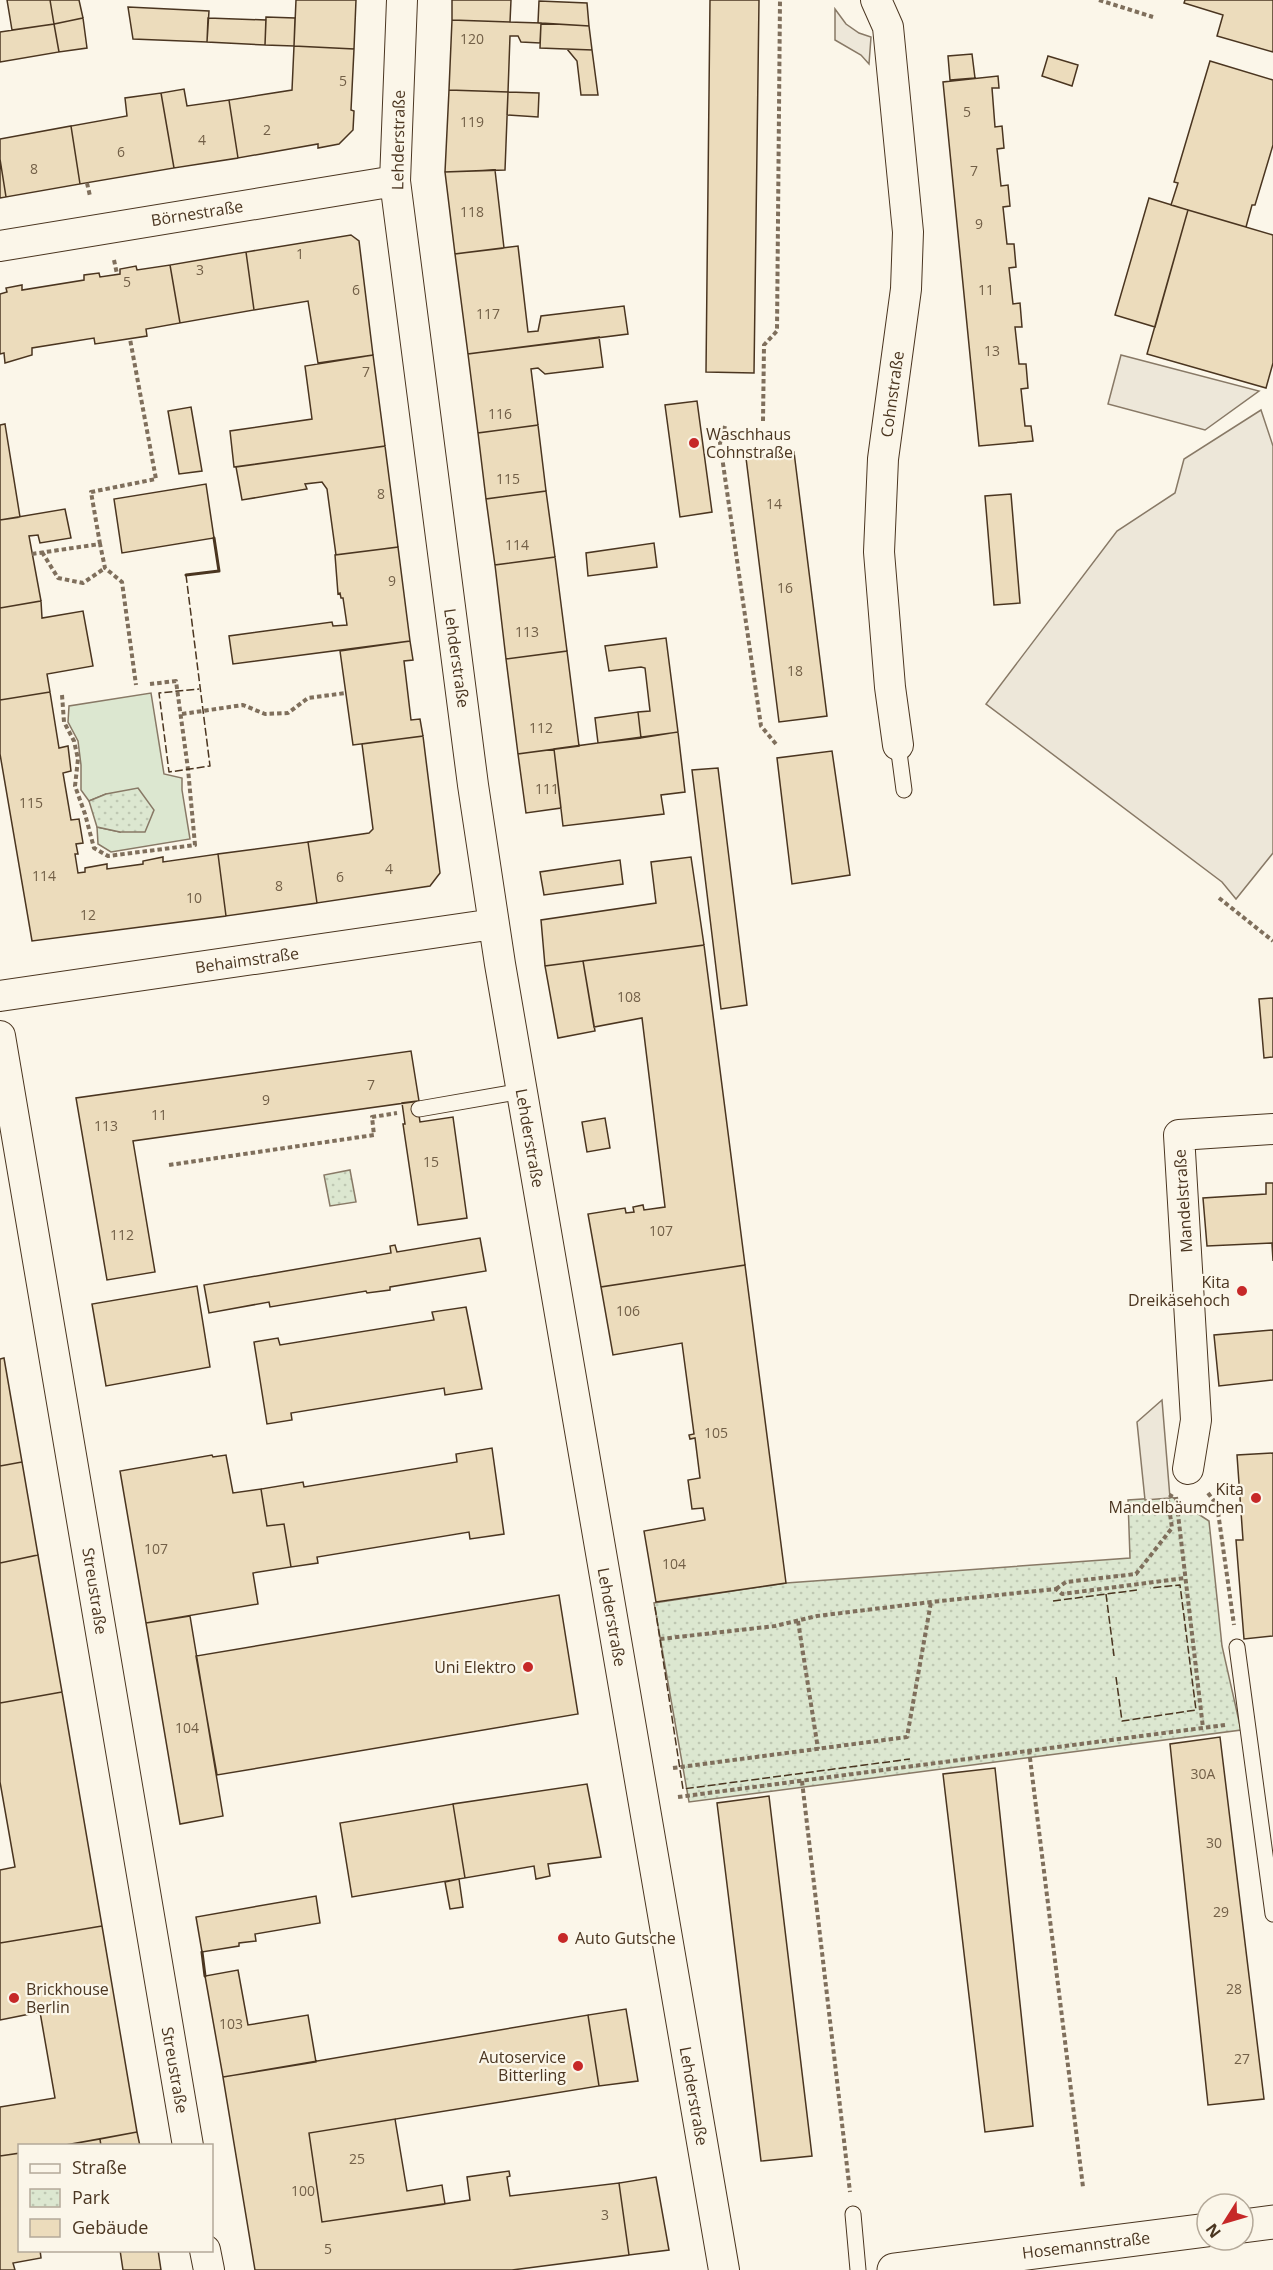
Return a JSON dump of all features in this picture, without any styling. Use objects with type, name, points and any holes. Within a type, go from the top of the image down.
[{"type":"street","name":"Lehderstraße","points":[[402,0],[395,181],[473,785],[522,1091],[724,2270]]},
{"type":"street","name":"Cohnstraße","points":[[876,0],[888,27],[908,232],[906,289],[883,459],[879,552],[890,687],[898,745]]},
{"type":"street","name":"Börnestraße","points":[[0,246],[395,181]]},
{"type":"street","name":"Behaimstraße","points":[[0,996],[494,924]]},
{"type":"street","name":"Streustraße","points":[[0,1036],[188,2144]]},
{"type":"street","name":"Mandelstraße","points":[[1188,1469],[1196,1420],[1179,1135],[1273,1129]]},
{"type":"street","points":[[1255,2224],[1273,2222]]},
{"type":"street","name":"Hosemannstraße","points":[[894,2270],[1195,2232]]},
{"type":"street","points":[[205,2252],[209,2270]]},
{"type":"lane","name":"Cohnstraße","points":[[898,745],[904,790]]},
{"type":"lane","points":[[411,1110],[522,1091]]},
{"type":"lane","points":[[1237,1647],[1273,1914]]},
{"type":"lane","points":[[853,2214],[858,2270]]},
{"type":"path","points":[[763,421],[764,345],[777,331],[780,0]]},
{"type":"path","points":[[1099,0],[1153,17]]},
{"type":"path","points":[[87,183],[90,196]]},
{"type":"path","points":[[130,339],[156,479],[91,492],[105,568],[122,582],[136,685]]},
{"type":"path","points":[[725,426],[720,442],[762,726],[776,744]]},
{"type":"path","points":[[32,554],[100,544]]},
{"type":"path","points":[[42,552],[58,578],[83,583],[105,568]]},
{"type":"path","points":[[62,695],[64,722],[75,741],[78,759],[75,786],[86,814],[94,848],[108,856],[195,845],[182,714],[176,681],[150,684]]},
{"type":"path","points":[[182,714],[243,705],[265,714],[288,713],[308,698],[346,693]]},
{"type":"path","points":[[1219,898],[1273,941]]},
{"type":"path","points":[[169,1165],[374,1136],[372,1117],[411,1110]]},
{"type":"path","points":[[660,1639],[775,1626],[817,1616],[1056,1589],[1066,1582],[1136,1574],[1172,1528],[1168,1500]]},
{"type":"path","points":[[1176,1504],[1203,1728]]},
{"type":"path","points":[[1217,1504],[1237,1647]]},
{"type":"path","points":[[1056,1589],[1062,1594],[1185,1578]]},
{"type":"path","points":[[673,1768],[907,1737],[930,1602]]},
{"type":"path","points":[[798,1621],[818,1749]]},
{"type":"path","points":[[678,1797],[1248,1722]]},
{"type":"path","points":[[1029,1750],[1083,2187]]},
{"type":"path","points":[[802,1781],[853,2214]]},
{"type":"green space","points":[[151,693],[164,774],[182,778],[190,839],[111,852],[98,844],[97,827],[120,832],[106,794],[89,801],[81,790],[78,741],[68,722],[69,706]]},
{"type":"green space","points":[[138,788],[154,810],[145,832],[120,832],[97,827],[89,801],[106,794]]},
{"type":"green space","points":[[350,1170],[356,1202],[330,1206],[324,1175]]},
{"type":"green space","points":[[1172,1497],[1209,1521],[1222,1646],[1241,1730],[689,1802],[654,1603],[786,1583],[1130,1558],[1128,1500]]},
{"type":"shaded area","points":[[835,9],[846,24],[859,33],[871,37],[869,64],[861,55],[835,40]]},
{"type":"shaded area","points":[[1121,355],[1259,391],[1205,430],[1108,404]]},
{"type":"shaded area","points":[[1261,410],[1273,446],[1273,853],[1236,899],[1222,882],[986,704],[1117,531],[1175,493],[1184,459]]},
{"type":"shaded area","points":[[1162,1400],[1170,1498],[1145,1500],[1137,1422]]},
{"type":"building","points":[[7,0],[50,0],[54,24],[12,30]]},
{"type":"building","points":[[50,0],[79,0],[83,18],[54,24]]},
{"type":"building","points":[[296,0],[356,0],[354,49],[294,46]]},
{"type":"building","points":[[452,0],[511,0],[510,22],[452,20]]},
{"type":"building","points":[[710,0],[759,0],[754,373],[706,372]]},
{"type":"building","points":[[1185,0],[1273,0],[1273,52],[1217,36],[1223,15],[1184,3]]},
{"type":"building","points":[[539,1],[587,3],[589,26],[538,23]]},
{"type":"building","points":[[128,7],[209,11],[207,42],[133,39]]},
{"type":"building","points":[[266,17],[295,18],[294,46],[265,45]]},
{"type":"building","points":[[83,18],[87,48],[59,52],[54,24]]},
{"type":"building","points":[[208,18],[266,20],[265,45],[207,42]]},
{"type":"building","points":[[452,20],[541,23],[540,43],[521,42],[518,36],[510,36],[508,92],[449,90]]},
{"type":"building","points":[[541,23],[589,26],[592,50],[540,48]]},
{"type":"building","points":[[54,24],[59,52],[0,62],[0,32]]},
{"type":"building","points":[[294,46],[354,49],[351,110],[354,111],[353,130],[339,144],[318,148],[318,144],[238,158],[229,100],[292,90]]},
{"type":"building","points":[[567,49],[592,50],[598,95],[581,95],[577,61]]},
{"type":"building","points":[[972,54],[975,78],[950,80],[948,56]]},
{"type":"building","points":[[1048,56],[1078,65],[1072,86],[1042,76]]},
{"type":"building","points":[[1210,61],[1273,80],[1273,145],[1246,227],[1171,205],[1178,183],[1174,182]]},
{"type":"building","points":[[998,76],[999,88],[992,88],[995,127],[1002,126],[1004,148],[997,149],[1001,186],[1008,185],[1010,206],[1003,207],[1007,244],[1014,244],[1016,267],[1009,268],[1013,304],[1020,303],[1022,327],[1015,327],[1019,364],[1026,364],[1028,388],[1021,389],[1025,426],[1031,426],[1033,441],[979,446],[943,82]]},
{"type":"building","points":[[184,89],[187,106],[229,100],[238,158],[174,168],[161,93]]},
{"type":"building","points":[[449,90],[508,92],[505,170],[445,172]]},
{"type":"building","points":[[508,92],[539,93],[538,117],[507,115]]},
{"type":"building","points":[[161,93],[174,168],[80,184],[71,126],[127,116],[125,98]]},
{"type":"building","points":[[71,126],[80,184],[6,197],[0,159],[0,139]]},
{"type":"building","points":[[0,159],[6,197],[0,198]]},
{"type":"building","points":[[495,170],[504,248],[455,254],[445,172]]},
{"type":"building","points":[[1149,198],[1188,210],[1155,327],[1115,315]]},
{"type":"building","points":[[1188,210],[1273,235],[1273,363],[1266,388],[1147,354]]},
{"type":"building","points":[[351,235],[359,241],[373,355],[318,363],[308,301],[254,310],[246,252]]},
{"type":"building","points":[[518,246],[528,332],[538,331],[541,316],[624,306],[628,334],[468,354],[455,254]]},
{"type":"building","points":[[246,252],[254,310],[180,323],[170,265]]},
{"type":"building","points":[[170,265],[180,323],[146,329],[147,336],[95,344],[94,338],[32,348],[32,355],[5,363],[4,353],[0,354],[0,294],[7,292],[6,288],[22,285],[22,290],[84,280],[84,275],[99,273],[100,277],[120,274],[120,269],[136,266],[137,270]]},
{"type":"building","points":[[599,337],[603,367],[545,374],[538,368],[531,369],[538,425],[478,433],[468,354]]},
{"type":"building","points":[[373,355],[385,446],[234,467],[230,431],[312,419],[305,366]]},
{"type":"building","points":[[697,401],[712,512],[680,517],[665,405]]},
{"type":"building","points":[[191,407],[202,471],[179,474],[168,411]]},
{"type":"building","points":[[5,424],[20,517],[0,520],[0,425]]},
{"type":"building","points":[[538,425],[546,491],[486,499],[478,433]]},
{"type":"building","points":[[385,446],[398,547],[336,555],[327,489],[322,482],[305,484],[307,489],[242,500],[236,467]]},
{"type":"building","points":[[794,452],[827,716],[779,722],[746,458]]},
{"type":"building","points":[[206,484],[214,538],[122,553],[114,499]]},
{"type":"building","points":[[546,491],[555,557],[495,565],[486,499]]},
{"type":"building","points":[[1011,494],[1020,603],[994,605],[985,496]]},
{"type":"building","points":[[65,509],[71,538],[40,543],[38,535],[29,536],[41,601],[0,608],[0,520]]},
{"type":"building","points":[[654,543],[657,567],[588,576],[586,553]]},
{"type":"building","points":[[398,547],[410,641],[233,664],[229,636],[332,622],[333,626],[347,625],[343,598],[340,593],[338,594],[335,555]]},
{"type":"building","points":[[555,557],[567,651],[506,659],[495,565]]},
{"type":"building","points":[[41,601],[42,618],[83,611],[93,666],[47,674],[50,692],[0,700],[0,608]]},
{"type":"building","points":[[666,638],[678,732],[641,738],[638,712],[650,711],[645,668],[609,671],[605,646]]},
{"type":"building","points":[[410,641],[413,660],[404,661],[411,720],[420,719],[423,736],[353,745],[340,651]]},
{"type":"building","points":[[567,651],[579,746],[518,754],[506,659]]},
{"type":"building","points":[[50,692],[59,748],[68,746],[71,771],[63,773],[71,820],[79,819],[83,843],[76,844],[78,873],[85,872],[85,868],[107,864],[107,869],[143,864],[143,861],[163,857],[163,862],[218,854],[226,916],[32,941],[0,754],[0,700]]},
{"type":"building","points":[[638,712],[641,738],[598,743],[595,718]]},
{"type":"building","points":[[678,732],[685,792],[661,795],[664,814],[563,826],[554,749]]},
{"type":"building","points":[[423,736],[440,873],[430,886],[317,903],[308,842],[369,833],[373,829],[362,744]]},
{"type":"building","points":[[554,749],[561,808],[526,813],[518,754]]},
{"type":"building","points":[[832,751],[850,875],[792,884],[777,758]]},
{"type":"building","points":[[718,768],[747,1005],[721,1009],[692,770]]},
{"type":"building","points":[[308,842],[317,903],[226,916],[218,854]]},
{"type":"building","points":[[691,857],[704,945],[545,966],[541,920],[656,903],[651,862]]},
{"type":"building","points":[[620,860],[623,884],[544,895],[540,872]]},
{"type":"building","points":[[704,945],[745,1265],[601,1287],[588,1214],[625,1208],[626,1213],[634,1212],[633,1207],[643,1205],[644,1210],[665,1207],[642,1018],[594,1027],[583,961]]},
{"type":"building","points":[[583,961],[595,1031],[558,1038],[545,966]]},
{"type":"building","points":[[1273,998],[1273,1057],[1264,1058],[1259,999]]},
{"type":"building","points":[[411,1051],[419,1101],[133,1141],[155,1272],[107,1280],[76,1098]]},
{"type":"building","points":[[417,1101],[420,1122],[453,1117],[467,1218],[418,1225],[402,1103]]},
{"type":"building","points":[[605,1118],[610,1148],[587,1152],[582,1122]]},
{"type":"building","points":[[1266,1183],[1273,1183],[1273,1261],[1272,1243],[1207,1246],[1203,1198],[1266,1194]]},
{"type":"building","points":[[480,1238],[486,1271],[390,1287],[390,1290],[367,1293],[366,1291],[270,1307],[269,1302],[209,1313],[204,1285],[391,1253],[390,1246],[395,1245],[397,1252]]},
{"type":"building","points":[[745,1265],[786,1583],[656,1602],[644,1531],[705,1520],[703,1508],[692,1509],[688,1480],[700,1478],[695,1438],[690,1439],[689,1435],[694,1434],[682,1343],[613,1355],[601,1287]]},
{"type":"building","points":[[197,1286],[210,1367],[106,1386],[92,1304]]},
{"type":"building","points":[[466,1307],[482,1389],[445,1395],[444,1388],[291,1413],[292,1420],[267,1424],[254,1342],[278,1338],[280,1345],[434,1320],[432,1312]]},
{"type":"building","points":[[1273,1330],[1273,1380],[1219,1386],[1214,1335]]},
{"type":"building","points":[[4,1358],[22,1462],[0,1466],[0,1359]]},
{"type":"building","points":[[492,1448],[504,1534],[470,1539],[469,1532],[317,1557],[318,1563],[291,1567],[284,1524],[267,1526],[261,1489],[303,1482],[304,1487],[457,1462],[456,1454]]},
{"type":"building","name":"Kita Mandelbäumchen","points":[[1273,1453],[1273,1636],[1244,1639],[1236,1540],[1243,1540],[1237,1455]]},
{"type":"building","points":[[212,1455],[213,1457],[226,1455],[233,1493],[261,1489],[267,1526],[284,1524],[291,1567],[253,1573],[258,1604],[146,1623],[120,1471]]},
{"type":"building","points":[[22,1462],[38,1555],[0,1563],[0,1466]]},
{"type":"building","points":[[38,1555],[62,1692],[0,1703],[0,1563]]},
{"type":"building","points":[[559,1595],[578,1714],[217,1775],[196,1656]]},
{"type":"building","points":[[190,1616],[223,1816],[180,1824],[146,1623]]},
{"type":"building","points":[[62,1692],[102,1926],[0,1943],[0,1870],[15,1867],[0,1782],[0,1703]]},
{"type":"building","points":[[1220,1737],[1264,2099],[1208,2105],[1170,1744]]},
{"type":"building","points":[[995,1768],[1033,2126],[985,2132],[943,1774]]},
{"type":"building","points":[[587,1784],[601,1857],[548,1864],[550,1876],[536,1879],[534,1866],[465,1878],[453,1804]]},
{"type":"building","points":[[769,1796],[812,2156],[761,2161],[717,1803]]},
{"type":"building","points":[[453,1804],[465,1878],[352,1897],[340,1823]]},
{"type":"building","points":[[459,1879],[463,1907],[450,1909],[445,1882]]},
{"type":"building","points":[[316,1896],[320,1923],[255,1934],[256,1941],[202,1952],[196,1917]]},
{"type":"building","points":[[102,1926],[137,2132],[71,2144],[18,2144],[18,2153],[0,2156],[0,2107],[55,2098],[40,2012],[0,2020],[0,1943]]},
{"type":"building","points":[[238,1970],[248,2025],[308,2015],[316,2062],[223,2077],[205,1976]]},
{"type":"building","points":[[626,2009],[638,2081],[599,2086],[588,2015]]},
{"type":"building","points":[[588,2015],[599,2086],[309,2133],[322,2222],[470,2200],[467,2177],[509,2171],[510,2176],[507,2177],[510,2196],[619,2183],[629,2255],[512,2270],[255,2270],[223,2077]]},
{"type":"building","points":[[395,2119],[407,2191],[442,2185],[445,2204],[322,2222],[309,2133]]},
{"type":"building","points":[[137,2132],[140,2144],[101,2144],[100,2139]]},
{"type":"building","points":[[100,2139],[101,2144],[71,2144]]},
{"type":"building","points":[[18,2153],[18,2252],[40,2252],[41,2258],[13,2263],[15,2270],[0,2270],[0,2156]]},
{"type":"building","points":[[656,2177],[669,2250],[629,2255],[619,2183]]},
{"type":"building","points":[[120,2252],[158,2252],[161,2270],[123,2270]]},
{"type":"fence","points":[[186,575],[210,766],[169,772],[159,693],[199,689]]},
{"type":"fence","points":[[1116,1677],[1122,1721],[1196,1710],[1180,1585],[1150,1588]]},
{"type":"fence","points":[[1053,1601],[1137,1590]]},
{"type":"fence","points":[[1106,1594],[1114,1656]]},
{"type":"fence","points":[[655,1607],[683,1789],[910,1759]]},
{"type":"wall","points":[[186,575],[219,571],[214,538]]},
{"type":"wall","points":[[202,1952],[205,1976]]},
{"type":"place","name":"Waschhaus Cohnstraße","points":[[694,443]]},
{"type":"place","name":"Kita Dreikäsehoch","points":[[1242,1291]]},
{"type":"place","name":"Kita Mandelbäumchen","points":[[1256,1498]]},
{"type":"place","name":"Uni Elektro","points":[[528,1667]]},
{"type":"place","name":"Auto Gutsche","points":[[563,1938]]},
{"type":"place","name":"Brickhouse Berlin","points":[[14,1998]]},
{"type":"place","name":"Autoservice Bitterling","points":[[578,2066]]}]
